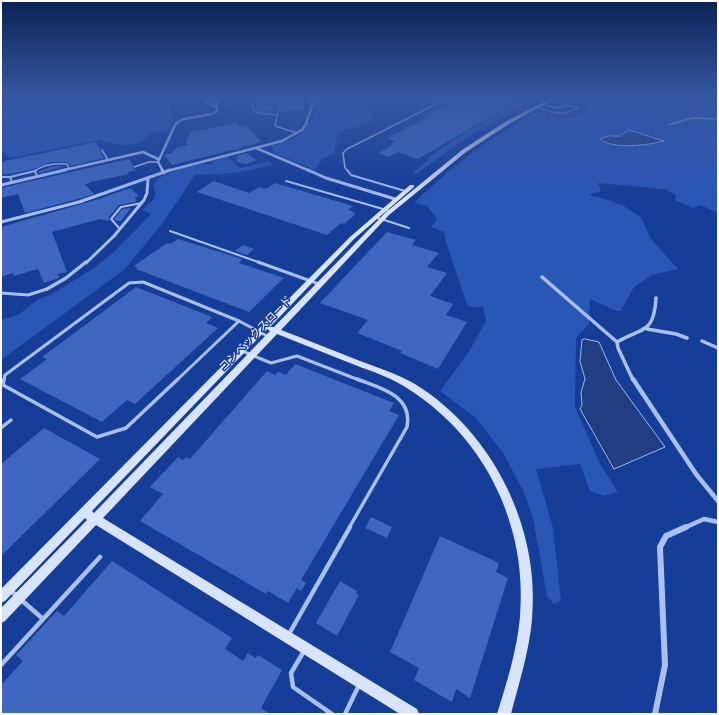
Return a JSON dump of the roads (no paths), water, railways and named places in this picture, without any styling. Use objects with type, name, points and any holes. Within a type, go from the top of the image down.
[{"type":"street","points":[[158,160],[172,131]]},
{"type":"street","points":[[1,222],[79,202],[180,167],[282,141],[300,131]]},
{"type":"street","name":"コンベックスロード","points":[[387,210],[395,199],[405,191],[465,145],[486,131]]},
{"type":"street","name":"コンベックスロード","points":[[1,617],[252,355],[268,332],[311,281],[387,210],[464,151],[494,131]]},
{"type":"street","points":[[256,148],[326,178],[395,199]]},
{"type":"street","points":[[1,185],[143,152],[158,160],[164,172]]},
{"type":"street","points":[[47,289],[80,268],[120,229],[142,203],[147,193],[148,179]]},
{"type":"street","name":"コンベックスロード","points":[[1,597],[242,351],[268,332],[320,284],[378,218]]},
{"type":"street","points":[[542,277],[617,342],[625,364],[635,384],[696,474],[718,501]]},
{"type":"street","points":[[647,329],[656,315],[656,298]]},
{"type":"street","points":[[617,342],[647,329],[676,334],[687,338]]},
{"type":"street","points":[[268,332],[393,376],[413,387],[437,404],[456,421],[491,466],[511,506],[521,537],[526,566],[527,606],[520,658],[504,714]]},
{"type":"street","points":[[702,341],[718,348]]},
{"type":"street","points":[[84,512],[412,714]]},
{"type":"street","points":[[656,714],[665,665],[660,547],[666,536],[704,519],[717,520]]},
{"type":"lane","points":[[292,131],[297,133]]},
{"type":"lane","points":[[382,131],[347,149],[343,153],[345,168],[351,175],[405,191]]},
{"type":"lane","points":[[102,150],[108,160]]},
{"type":"lane","points":[[134,167],[158,160]]},
{"type":"lane","points":[[1,177],[10,177],[35,171],[38,168],[61,164],[66,164],[69,169]]},
{"type":"lane","points":[[35,171],[37,176]]},
{"type":"lane","points":[[10,177],[12,182]]},
{"type":"lane","points":[[286,181],[387,210]]},
{"type":"lane","points":[[120,229],[111,219],[122,207],[142,203]]},
{"type":"lane","points":[[378,218],[409,228]]},
{"type":"lane","points":[[170,231],[320,284]]},
{"type":"lane","points":[[239,321],[126,428],[97,437],[3,385],[6,375],[129,284],[143,282],[268,332]]},
{"type":"lane","points":[[1,293],[28,295],[47,289]]},
{"type":"lane","points":[[242,351],[271,363],[297,356],[385,390],[399,398],[405,406],[409,417],[407,427],[287,637]]},
{"type":"lane","points":[[1,428],[11,420]]},
{"type":"lane","points":[[1,665],[100,557]]},
{"type":"lane","points":[[9,589],[43,619]]},
{"type":"lane","points":[[306,648],[291,673],[293,687],[332,714]]},
{"type":"lane","points":[[345,714],[360,682]]}]
